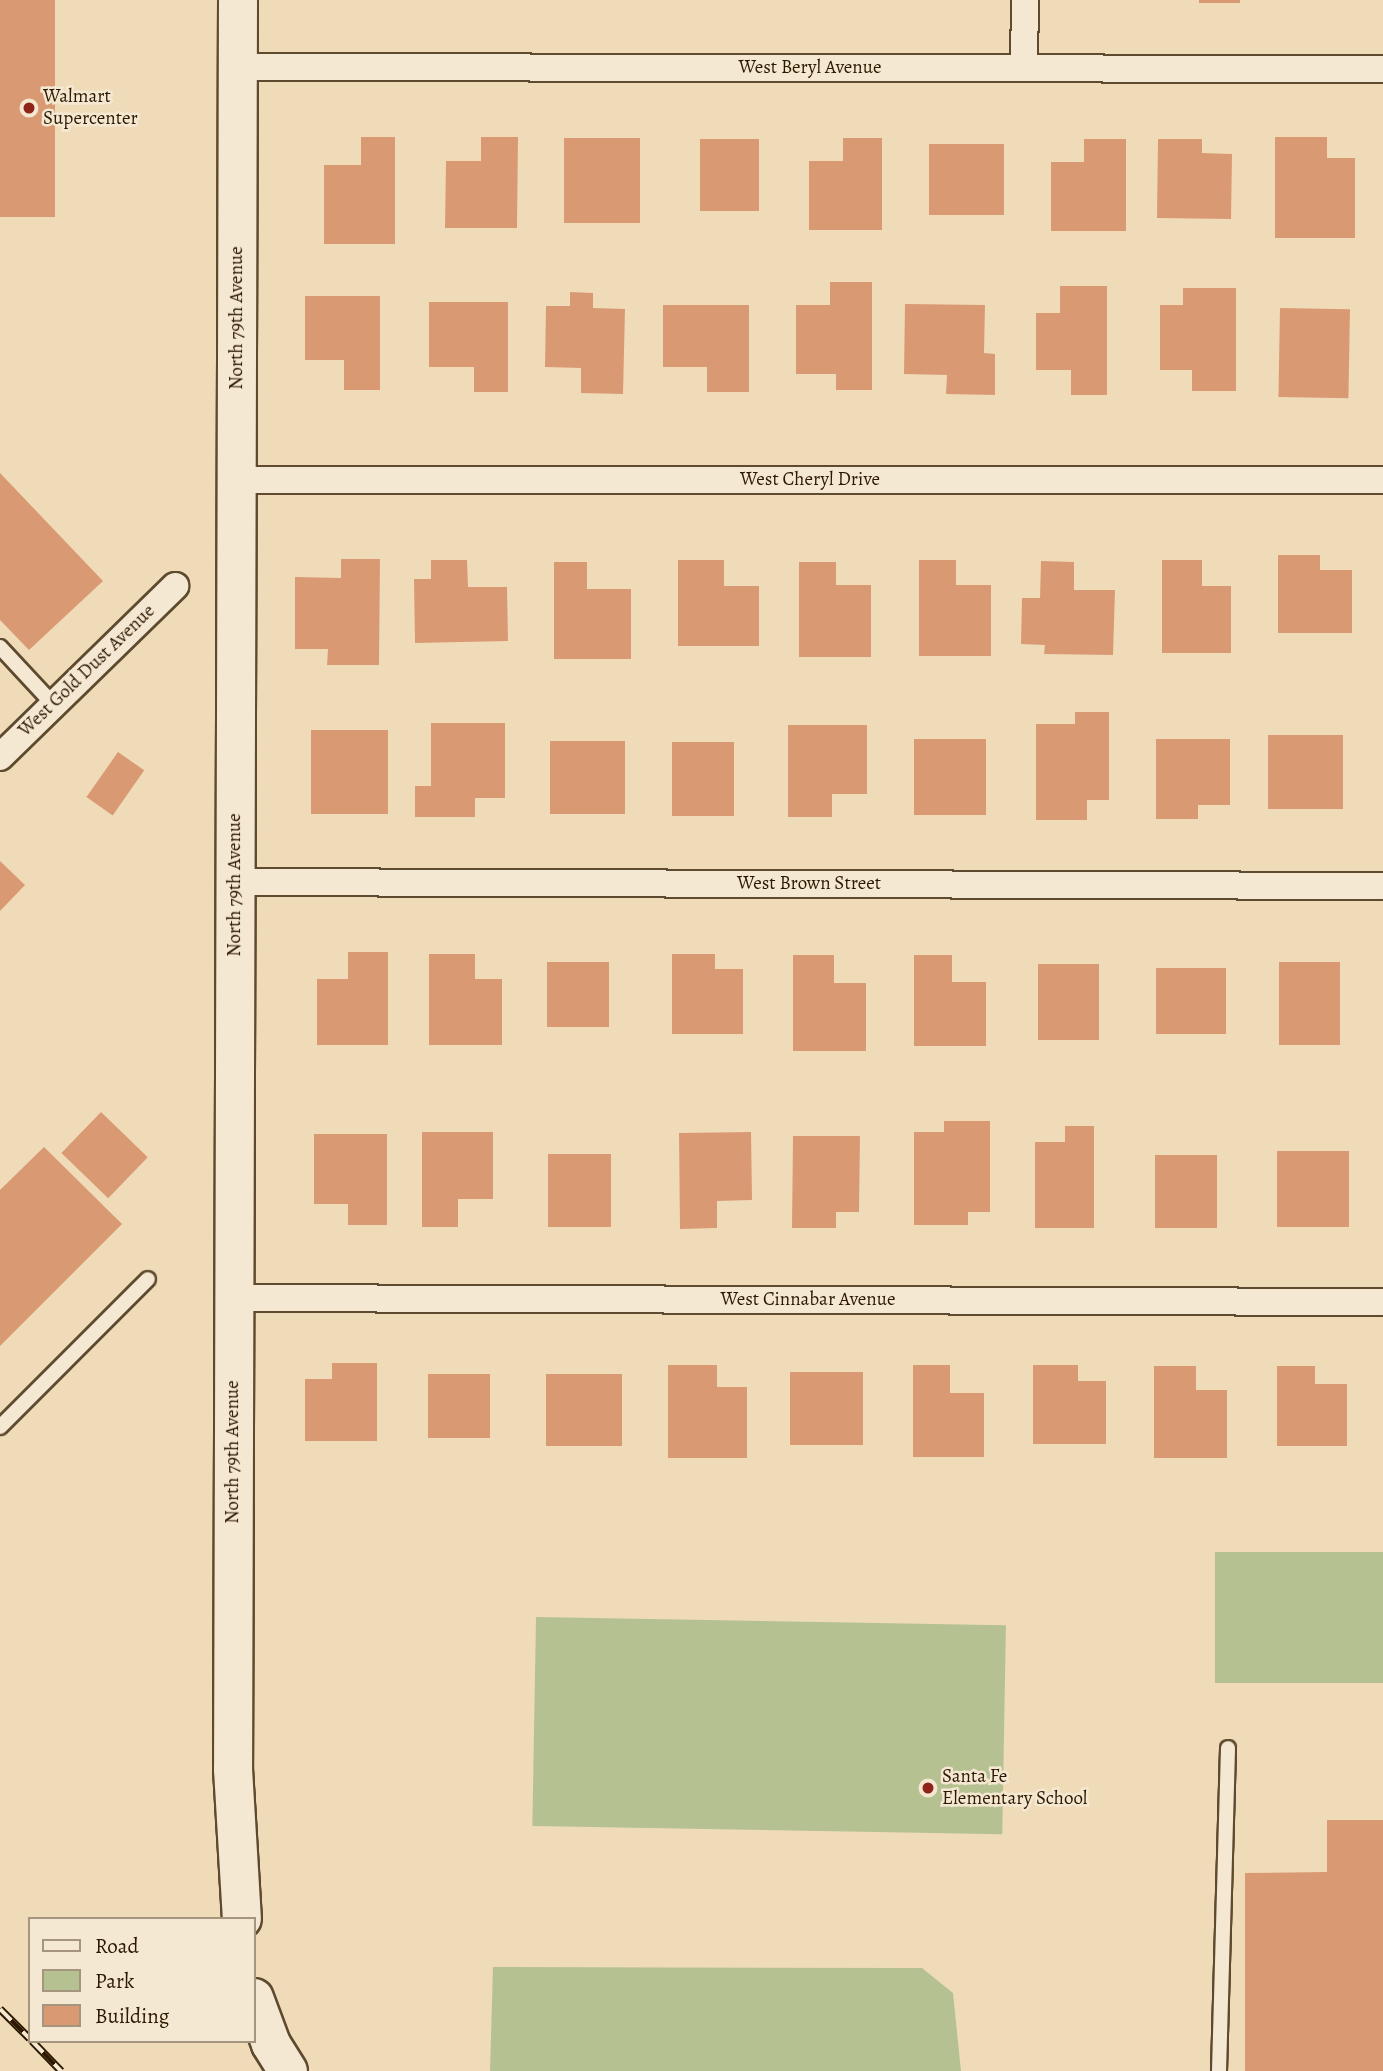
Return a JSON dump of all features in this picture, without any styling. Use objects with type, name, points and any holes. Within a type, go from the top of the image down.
[{"type":"street","name":"North 79th Avenue","points":[[238,0],[233,1769],[242,1917]]},
{"type":"street","points":[[1024,0],[1024,68]]},
{"type":"street","name":"West Beryl Avenue","points":[[237,67],[1383,69]]},
{"type":"street","name":"West Cheryl Drive","points":[[236,480],[1383,480]]},
{"type":"street","name":"West Gold Dust Avenue","points":[[0,757],[175,586]]},
{"type":"street","name":"West Brown Street","points":[[235,882],[1383,886]]},
{"type":"street","name":"West Cinnabar Avenue","points":[[233,1298],[1383,1302]]},
{"type":"street","points":[[256,2004],[271,2045],[288,2071]]},
{"type":"lane","points":[[0,646],[54,704]]},
{"type":"lane","points":[[0,1427],[148,1279]]},
{"type":"lane","points":[[1219,2071],[1228,1748]]},
{"type":"green space","points":[[1215,1552],[1383,1552],[1383,1683],[1215,1683]]},
{"type":"green space","points":[[536,1617],[1006,1625],[1002,1834],[532,1826]]},
{"type":"green space","points":[[493,1967],[922,1968],[953,1993],[961,2071],[490,2071]]},
{"type":"building","name":"Walmart Supercenter","points":[[0,0],[55,0],[55,217],[0,217]]},
{"type":"building","points":[[1199,0],[1240,0],[1240,3],[1199,3]]},
{"type":"building","points":[[361,137],[395,137],[395,244],[324,244],[324,165],[361,165]]},
{"type":"building","points":[[481,137],[518,137],[517,228],[445,228],[446,161],[481,161]]},
{"type":"building","points":[[1275,137],[1327,137],[1327,158],[1355,158],[1355,238],[1275,238]]},
{"type":"building","points":[[564,138],[640,138],[640,223],[564,223]]},
{"type":"building","points":[[843,138],[882,138],[882,230],[809,230],[809,161],[843,161]]},
{"type":"building","points":[[700,139],[759,139],[759,211],[700,211]]},
{"type":"building","points":[[1084,139],[1126,139],[1126,231],[1051,231],[1051,162],[1084,162]]},
{"type":"building","points":[[1158,139],[1202,139],[1202,153],[1232,154],[1231,219],[1157,218]]},
{"type":"building","points":[[929,144],[1004,144],[1004,215],[929,215]]},
{"type":"building","points":[[830,282],[872,282],[872,390],[836,390],[836,374],[796,374],[796,305],[830,305]]},
{"type":"building","points":[[1060,286],[1107,286],[1107,395],[1071,395],[1071,370],[1036,370],[1036,313],[1060,313]]},
{"type":"building","points":[[1183,288],[1236,288],[1236,391],[1192,391],[1192,370],[1160,370],[1160,305],[1183,305]]},
{"type":"building","points":[[570,292],[593,293],[593,308],[625,309],[623,394],[581,393],[581,368],[545,367],[546,306],[570,306]]},
{"type":"building","points":[[305,296],[380,296],[380,390],[344,390],[344,360],[305,360]]},
{"type":"building","points":[[429,302],[508,302],[508,392],[474,392],[474,367],[429,367]]},
{"type":"building","points":[[905,304],[985,305],[984,353],[995,354],[995,395],[946,394],[947,375],[904,374]]},
{"type":"building","points":[[663,305],[749,305],[749,392],[707,392],[707,367],[663,367]]},
{"type":"building","points":[[1280,308],[1350,309],[1348,398],[1278,397]]},
{"type":"building","points":[[0,473],[103,581],[29,650],[0,620]]},
{"type":"building","points":[[1278,555],[1320,555],[1320,570],[1352,570],[1352,633],[1278,633]]},
{"type":"building","points":[[341,559],[380,559],[379,665],[327,665],[328,649],[295,649],[295,577],[341,578]]},
{"type":"building","points":[[431,560],[467,560],[468,587],[507,587],[508,641],[415,643],[414,579],[431,579]]},
{"type":"building","points":[[678,560],[724,560],[724,586],[759,586],[759,646],[678,646]]},
{"type":"building","points":[[919,560],[956,560],[956,585],[991,585],[991,656],[919,656]]},
{"type":"building","points":[[1162,560],[1202,560],[1202,586],[1231,586],[1231,653],[1162,653]]},
{"type":"building","points":[[1041,561],[1074,562],[1074,590],[1115,590],[1113,655],[1044,654],[1045,645],[1021,644],[1022,598],[1040,598]]},
{"type":"building","points":[[554,562],[587,562],[587,589],[631,589],[631,659],[554,659]]},
{"type":"building","points":[[799,562],[836,562],[836,585],[871,585],[871,657],[799,657]]},
{"type":"building","points":[[1075,712],[1109,712],[1109,800],[1087,800],[1087,820],[1036,820],[1036,724],[1075,724]]},
{"type":"building","points":[[431,723],[505,723],[505,798],[475,798],[475,817],[415,817],[415,786],[431,786]]},
{"type":"building","points":[[788,725],[867,725],[867,794],[832,794],[832,817],[788,817]]},
{"type":"building","points":[[311,730],[388,730],[388,814],[311,814]]},
{"type":"building","points":[[1268,735],[1343,735],[1343,809],[1268,809]]},
{"type":"building","points":[[914,739],[986,739],[986,815],[914,815]]},
{"type":"building","points":[[1156,739],[1230,739],[1230,805],[1198,805],[1198,819],[1156,819]]},
{"type":"building","points":[[550,741],[625,741],[625,814],[550,814]]},
{"type":"building","points":[[672,742],[734,742],[734,816],[672,816]]},
{"type":"building","points":[[118,752],[144,770],[113,815],[86,797]]},
{"type":"building","points":[[0,861],[25,885],[0,911]]},
{"type":"building","points":[[348,952],[388,952],[388,1045],[317,1045],[317,979],[348,979]]},
{"type":"building","points":[[429,954],[475,954],[475,979],[502,979],[502,1045],[429,1045]]},
{"type":"building","points":[[672,954],[715,954],[715,969],[743,969],[743,1034],[672,1034]]},
{"type":"building","points":[[793,955],[834,955],[834,983],[866,983],[866,1051],[793,1051]]},
{"type":"building","points":[[914,955],[952,955],[952,982],[986,982],[986,1046],[914,1046]]},
{"type":"building","points":[[547,962],[609,962],[609,1027],[547,1027]]},
{"type":"building","points":[[1279,962],[1340,962],[1340,1045],[1279,1045]]},
{"type":"building","points":[[1038,964],[1099,964],[1099,1040],[1038,1040]]},
{"type":"building","points":[[1156,968],[1226,968],[1226,1034],[1156,1034]]},
{"type":"building","points":[[101,1112],[148,1157],[108,1198],[61,1153]]},
{"type":"building","points":[[944,1121],[990,1121],[990,1212],[968,1212],[968,1225],[914,1225],[914,1132],[944,1132]]},
{"type":"building","points":[[1065,1126],[1094,1126],[1094,1228],[1035,1228],[1035,1142],[1065,1142]]},
{"type":"building","points":[[422,1132],[493,1132],[493,1199],[458,1199],[458,1227],[422,1227]]},
{"type":"building","points":[[751,1132],[752,1200],[717,1201],[717,1228],[680,1229],[679,1133]]},
{"type":"building","points":[[314,1134],[387,1134],[387,1225],[348,1225],[348,1204],[314,1204]]},
{"type":"building","points":[[793,1136],[860,1136],[859,1212],[836,1212],[836,1228],[792,1228]]},
{"type":"building","points":[[44,1147],[122,1224],[0,1346],[0,1190]]},
{"type":"building","points":[[1277,1151],[1349,1151],[1349,1227],[1277,1227]]},
{"type":"building","points":[[548,1154],[611,1154],[611,1227],[548,1227]]},
{"type":"building","points":[[1155,1155],[1217,1155],[1217,1228],[1155,1228]]},
{"type":"building","points":[[332,1363],[377,1363],[377,1441],[305,1441],[305,1379],[332,1379]]},
{"type":"building","points":[[668,1365],[717,1365],[717,1387],[747,1387],[747,1458],[668,1458]]},
{"type":"building","points":[[913,1365],[950,1365],[950,1393],[984,1393],[984,1457],[913,1457]]},
{"type":"building","points":[[1033,1365],[1078,1365],[1078,1381],[1106,1381],[1106,1444],[1033,1444]]},
{"type":"building","points":[[1154,1366],[1196,1366],[1196,1390],[1227,1390],[1227,1458],[1154,1458]]},
{"type":"building","points":[[1277,1366],[1315,1366],[1315,1384],[1347,1384],[1347,1446],[1277,1446]]},
{"type":"building","points":[[790,1372],[863,1372],[863,1445],[790,1445]]},
{"type":"building","points":[[428,1374],[490,1374],[490,1438],[428,1438]]},
{"type":"building","points":[[546,1374],[622,1374],[622,1446],[546,1446]]},
{"type":"building","points":[[1327,1820],[1383,1820],[1383,2071],[1245,2071],[1245,1873],[1327,1872]]},
{"type":"railway","points":[[0,2009],[28,2037]]},
{"type":"railway","points":[[34,2043],[61,2071]]},
{"type":"place","name":"Walmart Supercenter","points":[[29,108]]},
{"type":"place","name":"Santa Fe Elementary School","points":[[928,1788]]}]
